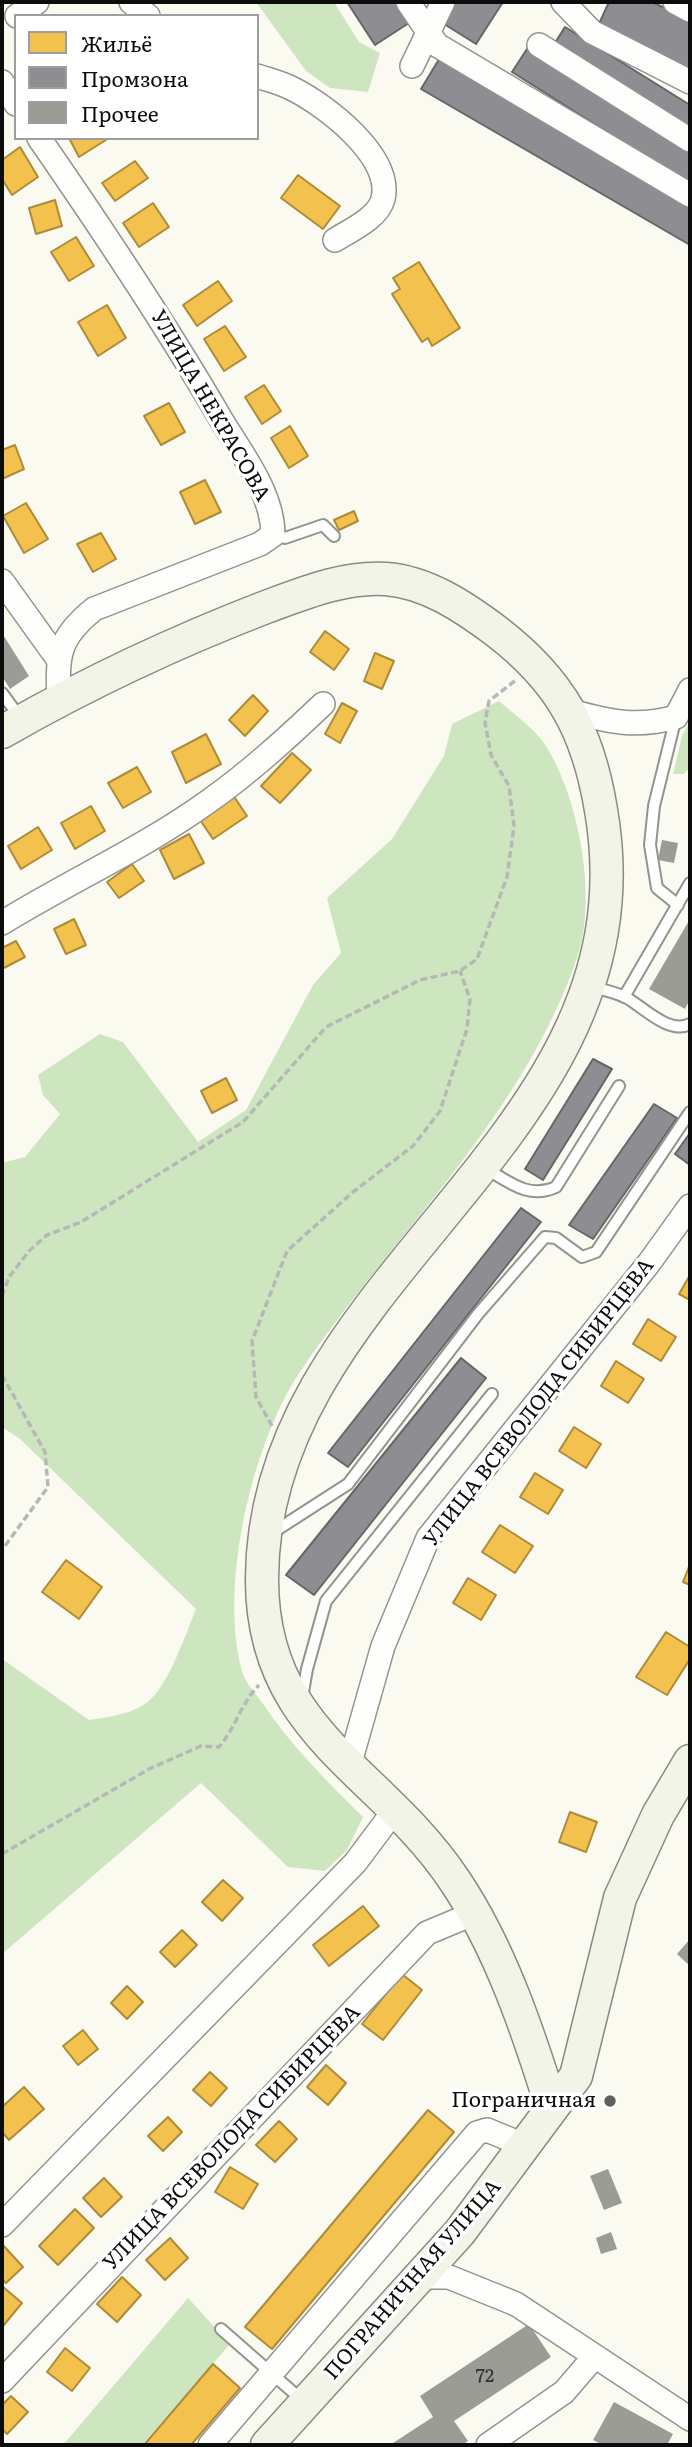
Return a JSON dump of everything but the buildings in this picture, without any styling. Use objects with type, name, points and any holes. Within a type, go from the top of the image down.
[{"type":"main road","points":[[12,726],[59,699],[218,626],[291,598],[344,582],[383,578],[410,583],[438,593],[472,613],[536,665],[571,711],[584,738],[597,786],[606,836],[607,914],[601,951],[590,986],[560,1051],[483,1167],[328,1365],[285,1450],[272,1492],[264,1538],[263,1615],[276,1668],[300,1712],[454,1878],[493,1950],[552,2108]]},
{"type":"main road","name":"ПОГРАНИЧНАЯ УЛИЦА","points":[[269,2445],[421,2277],[526,2146],[576,2076],[584,2056],[593,2002],[620,1899],[658,1815],[690,1762]]},
{"type":"street","points":[[19,14],[37,2]]},
{"type":"street","points":[[131,2],[146,14]]},
{"type":"street","points":[[408,2],[437,45],[690,195]]},
{"type":"street","points":[[425,2],[429,33]]},
{"type":"street","points":[[412,66],[443,2]]},
{"type":"street","points":[[675,2],[690,10]]},
{"type":"street","points":[[575,5],[592,32],[690,82]]},
{"type":"street","points":[[539,46],[690,140]]},
{"type":"street","points":[[259,77],[291,88],[323,107],[374,158],[383,180],[383,200],[372,216],[335,240]]},
{"type":"street","points":[[2,82],[14,101]]},
{"type":"street","name":"УЛИЦА НЕКРАСОВА","points":[[40,140],[200,382],[263,490],[273,516],[273,535]]},
{"type":"street","points":[[59,699],[58,659],[74,626],[94,610],[260,544],[273,535]]},
{"type":"street","points":[[2,580],[58,659]]},
{"type":"street","points":[[571,711],[615,724],[660,722],[676,717],[690,690]]},
{"type":"street","points":[[2,923],[121,856],[208,802],[272,752],[323,704]]},
{"type":"street","name":"УЛИЦА ВСЕВОЛОДА СИБИРЦЕВА","points":[[349,1766],[383,1646],[428,1538],[649,1263],[690,1206]]},
{"type":"street","points":[[2,2225],[355,1863],[394,1811]]},
{"type":"street","name":"УЛИЦА ВСЕВОЛОДА СИБИРЦЕВА","points":[[2,2381],[428,1933],[475,1913]]},
{"type":"street","points":[[210,2445],[477,2133],[487,2130],[526,2146]]},
{"type":"street","points":[[421,2277],[449,2277],[494,2293],[690,2419]]},
{"type":"street","points":[[488,2445],[564,2392],[595,2356]]},
{"type":"lane","points":[[273,535],[285,538],[323,525],[334,536]]},
{"type":"lane","points":[[2,693],[12,726]]},
{"type":"lane","points":[[676,717],[654,806],[650,845],[657,888],[678,905]]},
{"type":"lane","points":[[624,997],[690,883]]},
{"type":"lane","points":[[590,986],[624,997],[672,1027],[683,1028],[690,1024]]},
{"type":"lane","points":[[483,1167],[528,1193],[544,1192],[556,1187],[619,1086]]},
{"type":"lane","points":[[264,1538],[348,1484],[478,1314],[545,1237],[556,1238],[582,1257],[596,1252],[690,1112]]},
{"type":"lane","points":[[300,1712],[307,1669],[326,1601],[492,1394]]},
{"type":"lane","points":[[222,2329],[305,2403]]},
{"type":"path","points":[[2,1296],[9,1277],[29,1251],[47,1235],[81,1222],[243,1122],[326,1027],[420,980],[460,971],[477,959],[507,877],[514,825],[509,786],[491,755],[485,722],[489,701],[536,665]]},
{"type":"path","points":[[285,1450],[256,1397],[252,1341],[287,1251],[353,1192],[413,1146],[440,1111],[467,1029],[470,999],[460,971]]},
{"type":"path","points":[[2,1375],[16,1405],[45,1452],[48,1487],[2,1550]]},
{"type":"path","points":[[2,1854],[149,1769],[201,1746],[219,1747],[229,1736],[244,1701],[276,1668]]},
{"type":"green space","points":[[256,2],[334,2],[359,42],[380,53],[368,92],[330,88],[306,71]]},
{"type":"green space","points":[[499,701],[524,722],[546,746],[568,793],[582,849],[585,879],[586,907],[577,958],[553,1016],[523,1072],[489,1124],[334,1324],[298,1375],[281,1405],[253,1479],[237,1562],[234,1602],[236,1640],[244,1677],[296,1747],[363,1817],[347,1850],[325,1871],[288,1867],[201,1783],[2,1954],[2,1659],[89,1720],[122,1714],[145,1704],[158,1691],[177,1656],[196,1609],[20,1439],[2,1427],[2,1163],[25,1157],[60,1114],[43,1095],[38,1075],[100,1034],[123,1042],[198,1142],[246,1110],[313,985],[341,953],[327,898],[392,839],[444,756],[452,724]]},
{"type":"green space","points":[[690,721],[690,767],[684,774],[673,774],[682,736]]},
{"type":"green space","points":[[188,2298],[230,2344],[142,2445],[63,2445]]},
{"type":"place","name":"Пограничная","points":[[610,2101]]}]
